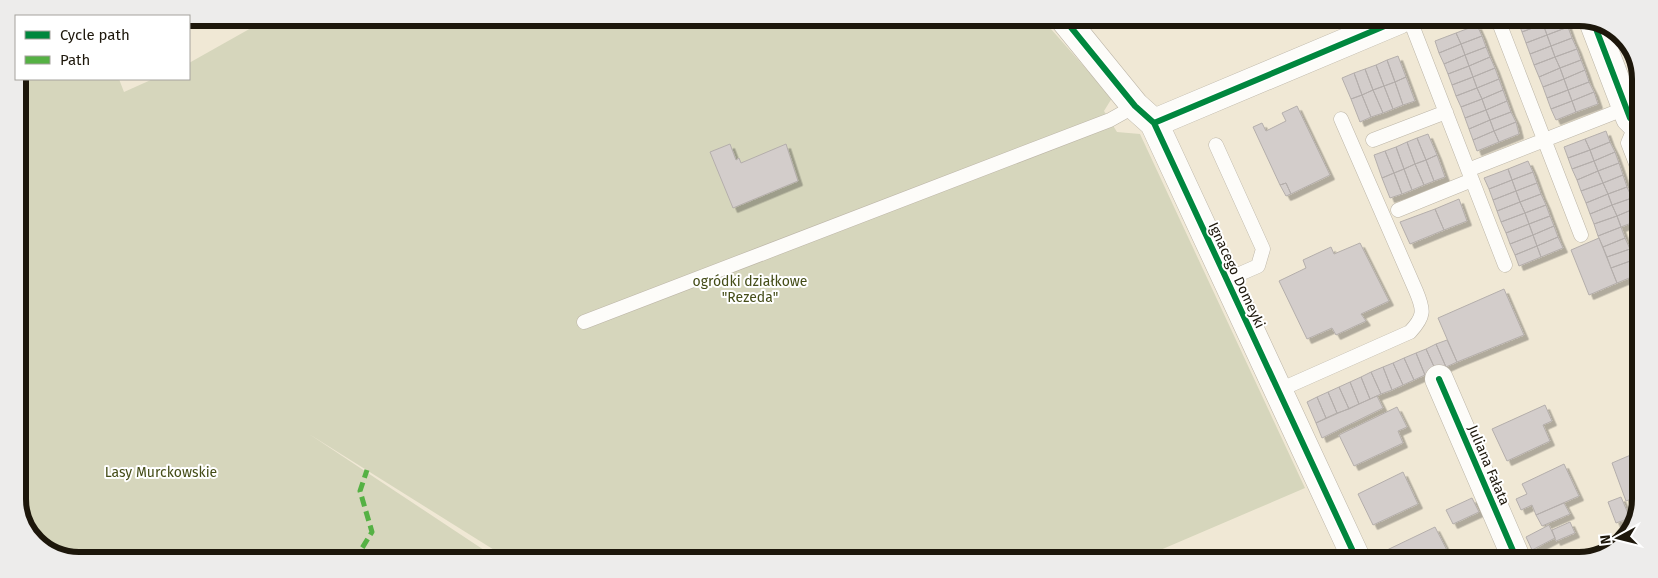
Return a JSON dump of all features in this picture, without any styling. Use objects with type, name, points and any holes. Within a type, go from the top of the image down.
[{"type":"street","name":"Ignacego Domeyki","points":[[1070,26],[1145,115],[1226,280],[1276,391],[1353,552]]},
{"type":"street","points":[[1145,115],[1383,26]]},
{"type":"street","points":[[1596,29],[1632,114]]},
{"type":"street","name":"Juliana Fałata","points":[[1439,379],[1513,552]]},
{"type":"lane","points":[[1412,26],[1505,265]]},
{"type":"lane","points":[[1500,26],[1581,235]]},
{"type":"lane","points":[[1372,140],[1446,112]]},
{"type":"lane","points":[[584,322],[1110,120],[1145,115]]},
{"type":"lane","points":[[1276,391],[1410,332],[1421,320],[1422,306],[1416,290],[1341,119]]},
{"type":"lane","points":[[1398,210],[1544,140],[1632,119]]},
{"type":"lane","points":[[1632,127],[1628,143],[1632,153]]},
{"type":"lane","points":[[1216,146],[1264,249],[1258,266],[1226,280]]},
{"type":"green space","name":"ogródki działkowe \"Rezeda\"","points":[[255,26],[1048,26],[1112,98],[1104,111],[1117,132],[1140,134],[1305,488],[1156,552],[497,552],[309,434],[487,552],[79,552],[62,549],[47,541],[37,531],[29,516],[26,503],[26,80],[119,80],[124,92],[151,80],[190,80],[190,62]]},
{"type":"building","points":[[1477,26],[1482,36],[1461,44],[1456,33]]},
{"type":"building","points":[[1520,26],[1538,26],[1522,32]]},
{"type":"building","points":[[1538,26],[1544,26],[1547,35],[1526,43],[1522,32]]},
{"type":"building","points":[[1544,26],[1568,26],[1568,27],[1547,35]]},
{"type":"building","points":[[1568,27],[1572,38],[1551,46],[1547,35]]},
{"type":"building","points":[[1456,33],[1461,44],[1439,53],[1435,41]]},
{"type":"building","points":[[1547,35],[1551,46],[1530,54],[1526,43]]},
{"type":"building","points":[[1482,36],[1486,47],[1465,55],[1461,44]]},
{"type":"building","points":[[1572,38],[1577,49],[1555,57],[1551,46]]},
{"type":"building","points":[[1461,44],[1465,55],[1444,64],[1439,53]]},
{"type":"building","points":[[1551,46],[1555,57],[1534,65],[1530,54]]},
{"type":"building","points":[[1486,47],[1490,57],[1469,66],[1465,55]]},
{"type":"building","points":[[1577,49],[1581,60],[1560,68],[1555,57]]},
{"type":"building","points":[[1465,55],[1469,66],[1448,74],[1444,64]]},
{"type":"building","points":[[1398,56],[1406,77],[1395,82],[1387,60]]},
{"type":"building","points":[[1490,57],[1495,68],[1473,77],[1469,66]]},
{"type":"building","points":[[1555,57],[1560,68],[1539,77],[1534,65]]},
{"type":"building","points":[[1387,60],[1395,82],[1384,86],[1376,65]]},
{"type":"building","points":[[1581,60],[1585,70],[1564,79],[1560,68]]},
{"type":"building","points":[[1376,65],[1384,86],[1373,90],[1365,69]]},
{"type":"building","points":[[1469,66],[1473,77],[1452,85],[1448,74]]},
{"type":"building","points":[[1495,68],[1499,79],[1477,88],[1473,77]]},
{"type":"building","points":[[1560,68],[1564,79],[1543,87],[1539,77]]},
{"type":"building","points":[[1365,69],[1373,90],[1362,95],[1354,73]]},
{"type":"building","points":[[1585,70],[1589,82],[1568,90],[1564,79]]},
{"type":"building","points":[[1354,73],[1362,95],[1351,99],[1342,78]]},
{"type":"building","points":[[1406,77],[1415,101],[1403,105],[1395,82]]},
{"type":"building","points":[[1473,77],[1477,88],[1456,96],[1452,85]]},
{"type":"building","points":[[1499,79],[1503,90],[1482,99],[1477,88]]},
{"type":"building","points":[[1564,79],[1568,90],[1547,98],[1543,87]]},
{"type":"building","points":[[1395,82],[1403,105],[1393,109],[1384,86]]},
{"type":"building","points":[[1589,82],[1594,92],[1572,101],[1568,90]]},
{"type":"building","points":[[1384,86],[1393,109],[1383,113],[1373,90]]},
{"type":"building","points":[[1477,88],[1482,99],[1461,107],[1456,96]]},
{"type":"building","points":[[1373,90],[1383,113],[1371,117],[1362,95]]},
{"type":"building","points":[[1503,90],[1507,101],[1486,110],[1482,99]]},
{"type":"building","points":[[1568,90],[1572,101],[1551,109],[1547,98]]},
{"type":"building","points":[[1594,92],[1598,104],[1576,112],[1572,101]]},
{"type":"building","points":[[1362,95],[1371,117],[1360,122],[1351,99]]},
{"type":"building","points":[[1482,99],[1486,110],[1465,118],[1461,107]]},
{"type":"building","points":[[1507,101],[1511,112],[1490,120],[1486,110]]},
{"type":"building","points":[[1572,101],[1576,112],[1556,120],[1551,109]]},
{"type":"building","points":[[1297,106],[1330,175],[1291,194],[1286,183],[1280,185],[1253,127],[1262,123],[1266,131],[1286,121],[1282,113]]},
{"type":"building","points":[[1486,110],[1490,120],[1469,129],[1465,118]]},
{"type":"building","points":[[1511,112],[1516,122],[1494,131],[1490,120]]},
{"type":"building","points":[[1490,120],[1494,131],[1473,140],[1469,129]]},
{"type":"building","points":[[1516,122],[1519,134],[1499,142],[1494,131]]},
{"type":"building","points":[[1494,131],[1499,142],[1477,151],[1473,140]]},
{"type":"building","points":[[1606,131],[1610,142],[1590,150],[1585,139]]},
{"type":"building","points":[[1428,134],[1437,155],[1426,160],[1417,138]]},
{"type":"building","points":[[1417,138],[1426,160],[1415,164],[1407,142]]},
{"type":"building","points":[[1585,139],[1590,150],[1568,158],[1564,147]]},
{"type":"building","points":[[1407,142],[1415,164],[1404,169],[1396,147]]},
{"type":"building","points":[[1610,142],[1615,152],[1594,161],[1590,150]]},
{"type":"building","points":[[730,144],[736,160],[739,158],[741,163],[786,144],[798,181],[733,208],[710,152]]},
{"type":"building","points":[[1396,147],[1404,169],[1394,173],[1385,151]]},
{"type":"building","points":[[1590,150],[1594,161],[1572,169],[1568,158]]},
{"type":"building","points":[[1385,151],[1394,173],[1382,178],[1374,155]]},
{"type":"building","points":[[1615,152],[1619,163],[1598,171],[1594,161]]},
{"type":"building","points":[[1437,155],[1445,177],[1434,181],[1426,160]]},
{"type":"building","points":[[1426,160],[1434,181],[1424,185],[1415,164]]},
{"type":"building","points":[[1528,161],[1533,172],[1512,180],[1508,169]]},
{"type":"building","points":[[1594,161],[1598,171],[1577,180],[1572,169]]},
{"type":"building","points":[[1619,163],[1623,175],[1603,183],[1598,171]]},
{"type":"building","points":[[1415,164],[1424,185],[1412,190],[1404,169]]},
{"type":"building","points":[[1404,169],[1412,190],[1402,194],[1394,173]]},
{"type":"building","points":[[1508,169],[1512,180],[1489,189],[1484,178]]},
{"type":"building","points":[[1598,171],[1603,183],[1581,191],[1577,180]]},
{"type":"building","points":[[1533,172],[1537,183],[1516,191],[1512,180]]},
{"type":"building","points":[[1394,173],[1402,194],[1390,198],[1382,178]]},
{"type":"building","points":[[1623,175],[1627,187],[1608,194],[1603,183]]},
{"type":"building","points":[[1512,180],[1516,191],[1493,200],[1489,189]]},
{"type":"building","points":[[1286,183],[1291,194],[1286,196],[1280,185]]},
{"type":"building","points":[[1537,183],[1541,194],[1520,202],[1516,191]]},
{"type":"building","points":[[1603,183],[1608,194],[1586,203],[1581,191]]},
{"type":"building","points":[[1627,187],[1632,198],[1612,205],[1608,194]]},
{"type":"building","points":[[1516,191],[1520,202],[1497,211],[1493,200]]},
{"type":"building","points":[[1541,194],[1546,205],[1525,213],[1520,202]]},
{"type":"building","points":[[1608,194],[1612,205],[1590,214],[1586,203]]},
{"type":"building","points":[[1632,198],[1632,210],[1617,216],[1612,205]]},
{"type":"building","points":[[1459,199],[1467,221],[1444,230],[1435,209]]},
{"type":"building","points":[[1520,202],[1525,213],[1501,222],[1497,211]]},
{"type":"building","points":[[1546,205],[1550,216],[1529,224],[1525,213]]},
{"type":"building","points":[[1612,205],[1617,216],[1594,224],[1590,214]]},
{"type":"building","points":[[1435,209],[1444,230],[1410,244],[1400,222]]},
{"type":"building","points":[[1632,210],[1632,223],[1621,227],[1617,216]]},
{"type":"building","points":[[1525,213],[1529,224],[1506,233],[1501,222]]},
{"type":"building","points":[[1550,216],[1554,226],[1533,235],[1529,224]]},
{"type":"building","points":[[1617,216],[1621,227],[1598,236],[1594,224]]},
{"type":"building","points":[[1529,224],[1533,235],[1510,244],[1506,233]]},
{"type":"building","points":[[1554,226],[1558,237],[1537,246],[1533,235]]},
{"type":"building","points":[[1621,227],[1625,238],[1603,247],[1598,236]]},
{"type":"building","points":[[1533,235],[1537,246],[1515,255],[1510,244]]},
{"type":"building","points":[[1558,237],[1563,248],[1541,257],[1537,246]]},
{"type":"building","points":[[1599,238],[1617,283],[1589,295],[1571,250]]},
{"type":"building","points":[[1625,238],[1630,249],[1607,257],[1603,247]]},
{"type":"building","points":[[1360,243],[1389,301],[1361,314],[1366,321],[1336,335],[1332,328],[1307,339],[1279,281],[1306,268],[1303,260],[1331,247],[1334,254]]},
{"type":"building","points":[[1537,246],[1541,257],[1519,266],[1515,255]]},
{"type":"building","points":[[1630,249],[1632,260],[1611,268],[1607,257]]},
{"type":"building","points":[[1632,260],[1632,277],[1617,283],[1611,268]]},
{"type":"building","points":[[1504,289],[1524,335],[1457,362],[1438,318]]},
{"type":"building","points":[[1447,340],[1457,362],[1446,367],[1436,344]]},
{"type":"building","points":[[1436,344],[1446,367],[1436,371],[1426,349]]},
{"type":"building","points":[[1426,349],[1436,371],[1425,375],[1416,353]]},
{"type":"building","points":[[1416,353],[1425,375],[1414,380],[1404,358]]},
{"type":"building","points":[[1404,358],[1414,380],[1403,385],[1393,363]]},
{"type":"building","points":[[1393,363],[1403,385],[1392,390],[1383,367]]},
{"type":"building","points":[[1383,367],[1392,390],[1381,394],[1371,372]]},
{"type":"building","points":[[1371,372],[1381,394],[1370,399],[1361,377]]},
{"type":"building","points":[[1361,377],[1370,399],[1359,404],[1350,382]]},
{"type":"building","points":[[1350,382],[1359,404],[1349,409],[1339,387]]},
{"type":"building","points":[[1339,387],[1349,409],[1337,413],[1328,392]]},
{"type":"building","points":[[1328,392],[1337,413],[1326,418],[1317,397]]},
{"type":"building","points":[[1377,396],[1383,408],[1322,438],[1316,423]]},
{"type":"building","points":[[1317,397],[1326,418],[1316,423],[1307,402]]},
{"type":"building","points":[[1545,405],[1552,421],[1543,425],[1550,441],[1507,461],[1492,429]]},
{"type":"building","points":[[1397,407],[1407,427],[1398,431],[1403,443],[1354,466],[1339,435]]},
{"type":"building","points":[[1632,454],[1632,499],[1626,501],[1612,463]]},
{"type":"building","points":[[1564,464],[1579,496],[1536,515],[1532,505],[1521,510],[1516,499],[1527,494],[1522,484]]},
{"type":"building","points":[[1403,472],[1418,504],[1373,525],[1358,494]]},
{"type":"building","points":[[1621,497],[1629,516],[1628,519],[1616,523],[1608,502]]},
{"type":"building","points":[[1472,498],[1479,512],[1453,524],[1446,510]]},
{"type":"building","points":[[1564,503],[1570,514],[1542,526],[1536,515]]},
{"type":"building","points":[[1570,522],[1575,533],[1556,541],[1552,530]]},
{"type":"building","points":[[1549,525],[1555,538],[1532,550],[1526,537]]},
{"type":"building","points":[[1435,527],[1448,552],[1388,552],[1387,550]]},
{"type":"marked path","points":[[360,552],[372,532],[360,491],[367,470]]},
{"type":"cycle path","points":[[1070,26],[1135,106],[1154,123],[1353,552]]},
{"type":"cycle path","points":[[1154,123],[1385,26]]},
{"type":"cycle path","points":[[1596,29],[1632,120]]},
{"type":"cycle path","points":[[1439,379],[1514,552]]},
{"type":"park label","name":"Lasy Murckowskie","points":[[161,472]]}]
